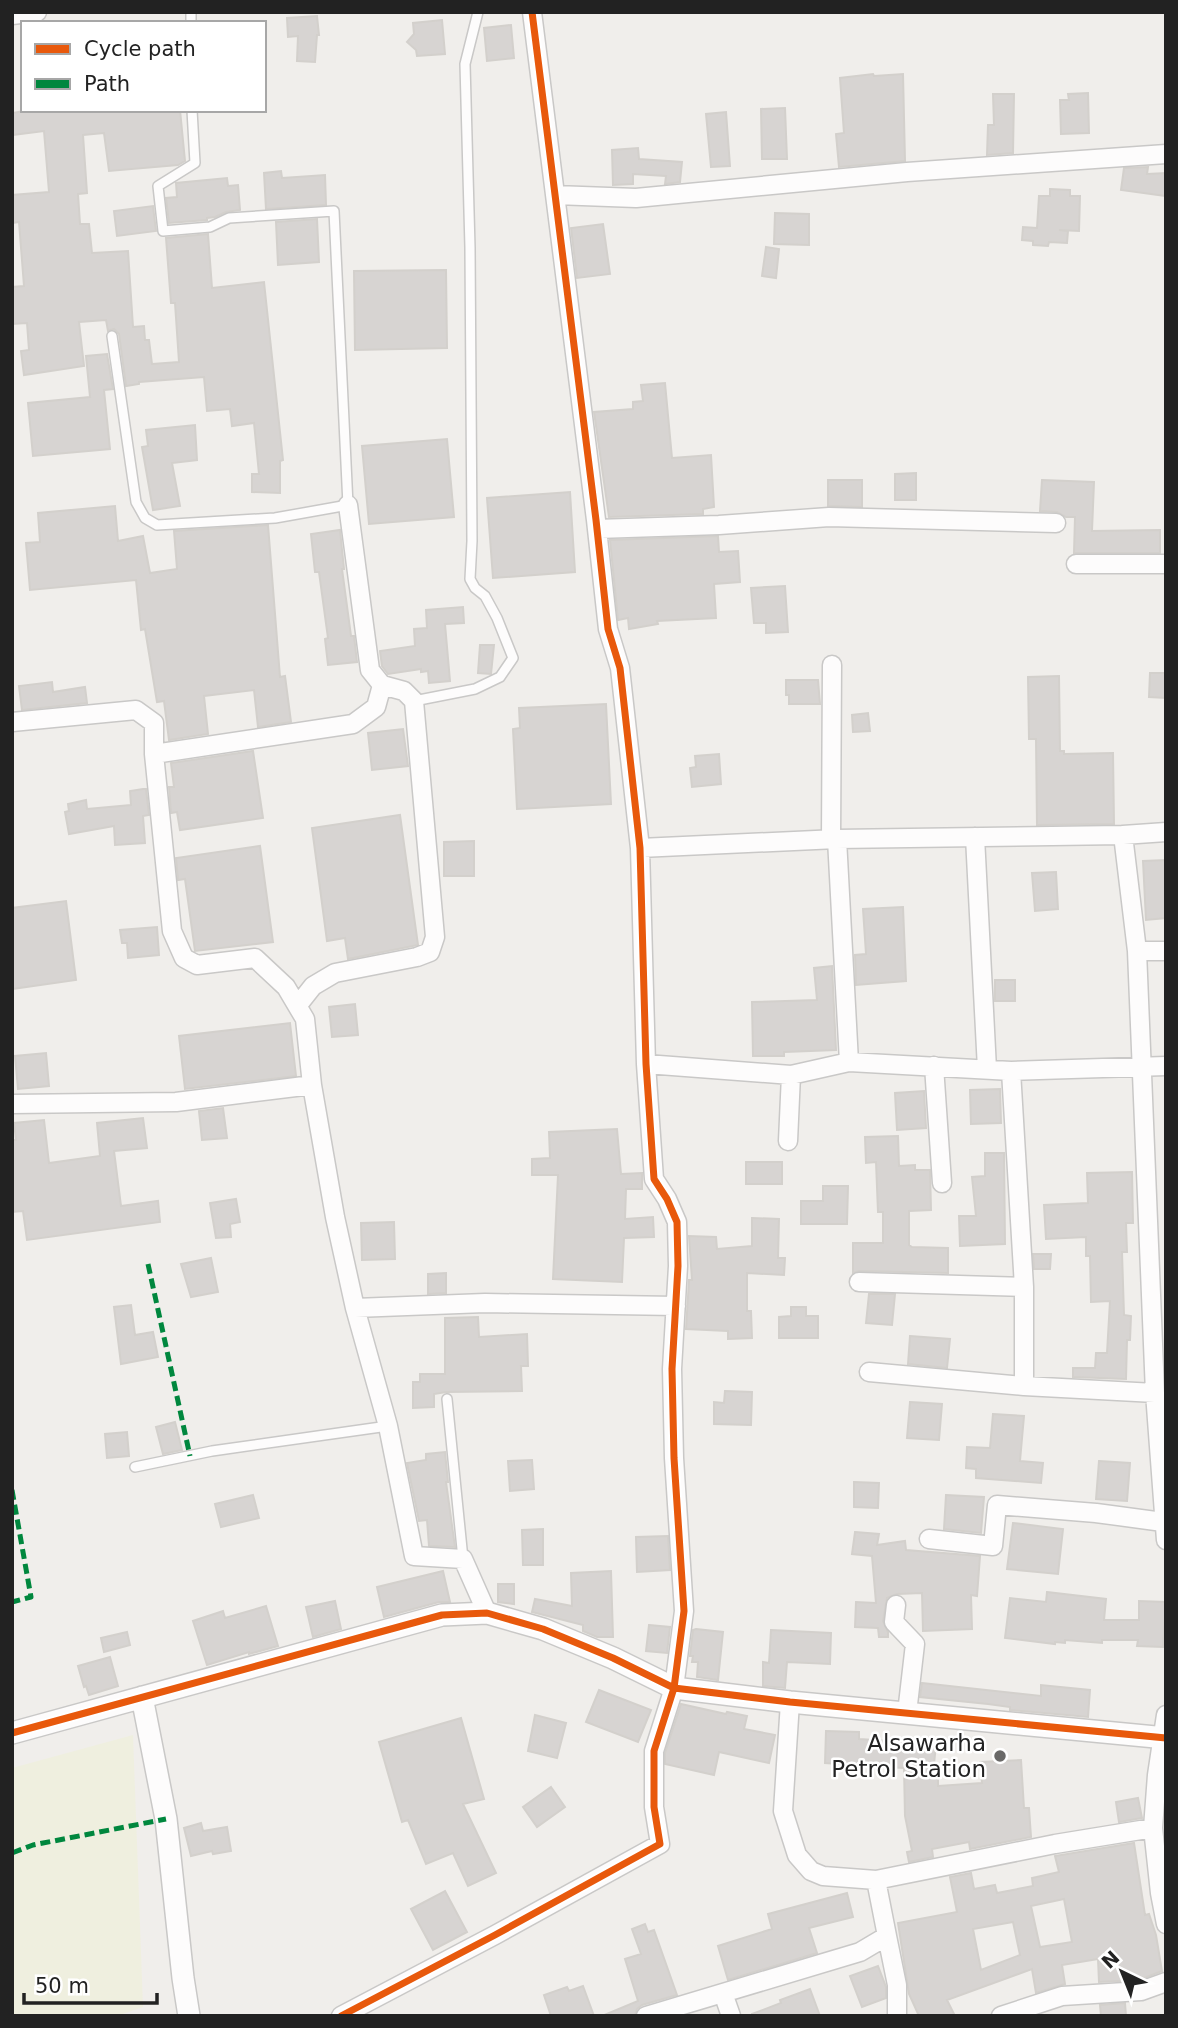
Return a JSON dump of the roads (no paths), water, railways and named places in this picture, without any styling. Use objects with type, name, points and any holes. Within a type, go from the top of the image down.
[{"type":"street","points":[[12,15],[37,12]]},
{"type":"street","points":[[341,2016],[660,1844],[654,1807],[653,1751],[674,1688],[684,1611],[671,1369],[676,1306],[677,1222],[654,1178],[646,1064],[640,848],[620,668],[608,629],[532,12]]},
{"type":"street","points":[[555,195],[636,198],[907,172],[1166,154]]},
{"type":"street","points":[[298,1005],[313,986],[335,973],[417,957],[430,952],[435,937],[414,701],[404,691],[383,685],[370,670],[348,505]]},
{"type":"street","points":[[597,529],[719,525],[829,517],[1056,523]]},
{"type":"street","points":[[1076,564],[1166,564]]},
{"type":"street","points":[[832,664],[834,839],[849,1062]]},
{"type":"street","points":[[154,754],[353,724],[376,707],[383,685]]},
{"type":"street","points":[[12,722],[136,710],[154,723],[154,754],[172,931],[184,958],[197,965],[256,958],[286,986],[305,1019],[312,1085],[335,1217],[355,1308],[388,1426],[414,1556],[463,1559],[486,1613]]},
{"type":"street","points":[[640,848],[834,839],[1166,832]]},
{"type":"street","points":[[1123,835],[1137,951],[1140,1067],[1158,1276],[1156,1393],[1166,1540]]},
{"type":"street","points":[[975,837],[987,1069]]},
{"type":"street","points":[[1137,951],[1166,951]]},
{"type":"street","points":[[646,1064],[791,1075],[849,1062],[1011,1071],[1166,1066]]},
{"type":"street","points":[[934,1066],[942,1183]]},
{"type":"street","points":[[1011,1071],[1024,1287],[1024,1386]]},
{"type":"street","points":[[788,1141],[791,1075]]},
{"type":"street","points":[[12,1104],[176,1102],[312,1085]]},
{"type":"street","points":[[859,1282],[1024,1287]]},
{"type":"street","points":[[355,1308],[485,1303],[676,1306]]},
{"type":"street","points":[[869,1371],[1024,1386],[1156,1393]]},
{"type":"street","points":[[929,1539],[993,1546],[997,1505],[1096,1513],[1163,1522]]},
{"type":"street","points":[[896,1605],[894,1622],[915,1644],[907,1713]]},
{"type":"street","points":[[12,1733],[442,1615],[486,1613],[543,1629],[674,1688],[790,1702],[1165,1738]]},
{"type":"street","points":[[142,1697],[166,1819],[189,2016]]},
{"type":"street","points":[[790,1702],[783,1811],[797,1855],[811,1871],[823,1876],[876,1881],[1055,1844],[1153,1828]]},
{"type":"street","points":[[1166,1715],[1153,1828],[1166,1924]]},
{"type":"street","points":[[876,1881],[897,1984],[897,2016]]},
{"type":"street","points":[[646,2016],[860,1952],[887,1936]]},
{"type":"street","points":[[1001,2016],[1062,1996],[1141,1991],[1166,1982]]},
{"type":"street","points":[[723,1993],[732,2016]]},
{"type":"lane","points":[[414,701],[475,689],[500,677],[513,658],[497,618],[485,596],[475,588],[470,579],[470,247],[465,64],[478,12]]},
{"type":"lane","points":[[112,336],[136,502],[145,518],[157,525],[275,518],[348,505],[334,211],[229,218],[210,227],[163,231],[158,186],[195,163],[192,112]]},
{"type":"lane","points":[[447,1399],[463,1559]]},
{"type":"lane","points":[[135,1467],[212,1451],[388,1426]]},
{"type":"place","name":"Alsawarha Petrol Station","points":[[1000,1756]]}]
